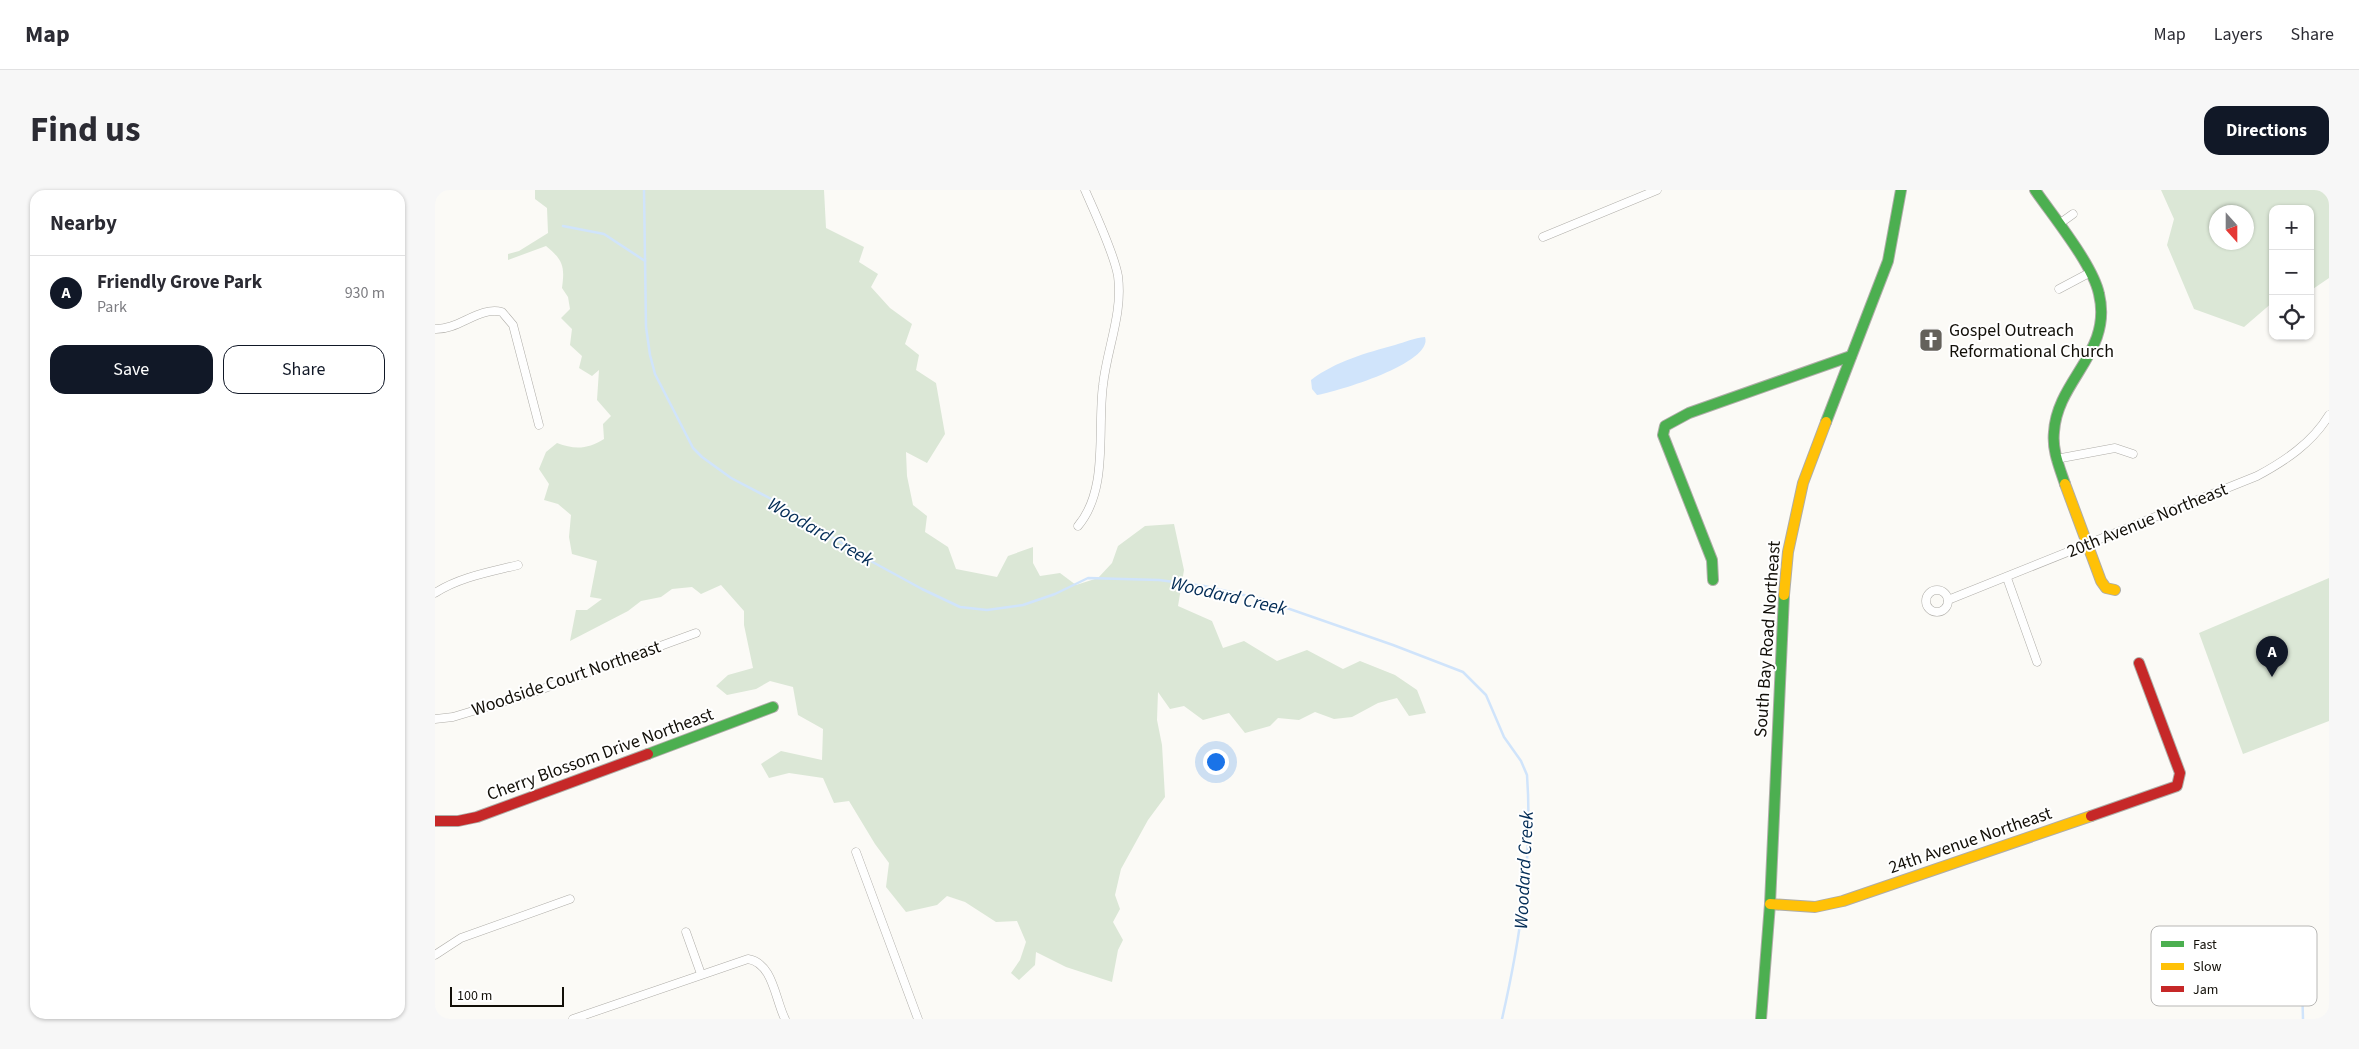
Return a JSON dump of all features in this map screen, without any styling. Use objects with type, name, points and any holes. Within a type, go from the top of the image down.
[{"type":"street","points":[[1078,526],[1089,508],[1097,478],[1103,386],[1119,305],[1115,266],[1085,190]]},
{"type":"street","points":[[1543,237],[1657,190]]},
{"type":"street","name":"South Bay Road Northeast","points":[[1761,1019],[1770,904],[1783,601],[1788,552],[1803,483],[1888,262],[1901,190]]},
{"type":"street","points":[[2035,190],[2091,272],[2101,295],[2104,312],[2103,323],[2096,343],[2056,415],[2052,438],[2056,459],[2101,581],[2106,588],[2115,590]]},
{"type":"street","points":[[2059,224],[2073,214]]},
{"type":"street","points":[[2059,289],[2091,272]]},
{"type":"street","points":[[435,329],[452,326],[493,310],[503,312],[513,325],[539,425]]},
{"type":"street","points":[[1713,580],[1712,560],[1663,435],[1665,426],[1689,413],[1851,356]]},
{"type":"street","name":"20th Avenue Northeast","points":[[1948,600],[2007,578],[2257,476],[2279,464],[2315,434],[2329,415]]},
{"type":"street","points":[[2056,459],[2115,448],[2133,454]]},
{"type":"street","points":[[435,593],[445,586],[475,575],[518,565]]},
{"type":"street","points":[[2007,578],[2037,662]]},
{"type":"street","name":"Woodside Court Northeast","points":[[435,720],[453,718],[526,695],[696,633]]},
{"type":"street","name":"24th Avenue Northeast","points":[[1770,904],[1815,907],[1843,901],[2177,786],[2180,772],[2139,663]]},
{"type":"street","name":"Cherry Blossom Drive Northeast","points":[[435,822],[458,822],[477,817],[773,707]]},
{"type":"street","points":[[856,852],[919,1019]]},
{"type":"street","points":[[435,955],[461,938],[570,899]]},
{"type":"street","points":[[686,932],[701,974]]},
{"type":"street","points":[[573,1019],[748,959],[756,960],[768,973],[785,1019]]},
{"type":"green space","points":[[535,190],[824,190],[826,228],[864,247],[859,262],[878,274],[871,287],[890,308],[912,324],[905,344],[919,355],[916,370],[936,383],[945,434],[927,463],[906,452],[907,476],[913,505],[927,516],[925,532],[948,547],[956,569],[997,577],[1008,556],[1033,547],[1033,563],[1040,576],[1060,573],[1076,585],[1098,578],[1112,563],[1118,546],[1145,526],[1174,524],[1184,570],[1178,606],[1212,621],[1223,648],[1244,641],[1277,661],[1307,650],[1343,669],[1360,661],[1395,675],[1417,690],[1426,713],[1409,716],[1397,698],[1378,703],[1352,717],[1334,719],[1315,712],[1299,720],[1278,718],[1270,726],[1245,733],[1229,713],[1203,720],[1184,706],[1170,709],[1158,692],[1157,720],[1162,745],[1165,797],[1148,820],[1121,869],[1115,895],[1120,909],[1113,922],[1123,940],[1118,950],[1112,982],[1066,967],[1036,952],[1035,965],[1019,980],[1011,973],[1020,960],[1026,942],[1017,921],[996,922],[965,902],[947,896],[937,905],[906,912],[886,887],[889,863],[849,801],[834,803],[823,778],[789,773],[769,778],[761,764],[781,751],[822,760],[823,729],[798,715],[793,687],[770,681],[756,689],[727,695],[716,686],[728,675],[753,668],[744,625],[744,611],[721,585],[701,594],[692,587],[672,589],[661,597],[641,601],[628,611],[570,641],[576,610],[587,610],[602,599],[590,597],[597,561],[572,554],[569,537],[571,515],[558,504],[544,500],[549,484],[539,469],[546,452],[557,443],[570,447],[587,447],[604,439],[603,424],[611,416],[597,400],[599,370],[592,376],[579,368],[582,356],[570,345],[572,329],[561,318],[570,309],[568,297],[562,288],[563,269],[556,255],[546,246],[508,260],[508,254],[519,251],[548,233],[547,208],[535,199]]},
{"type":"green space","points":[[2161,190],[2329,190],[2329,278],[2314,288],[2314,205],[2269,205],[2269,305],[2244,327],[2194,309],[2167,245],[2174,219]]},
{"type":"green space","points":[[2329,578],[2329,721],[2243,754],[2199,633]]},
{"type":"water","points":[[1425,337],[1424,347],[1415,357],[1381,375],[1317,395],[1312,389],[1311,380],[1351,358]]},
{"type":"waterway","name":"Woodard Creek","points":[[644,190],[646,327],[650,355],[655,374],[693,448],[731,478],[775,501],[867,559],[960,607],[987,610],[1023,605],[1055,594],[1088,578],[1159,580],[1204,586],[1261,599],[1393,645],[1463,672],[1486,695],[1504,737],[1521,761],[1527,775],[1528,837],[1523,898],[1514,959],[1502,1019]]},
{"type":"waterway","points":[[563,226],[604,234],[645,261]]},
{"type":"waterway","points":[[2303,1006],[2303,1019]]},
{"type":"traffic: fast","points":[[1826,422],[1888,261],[1901,190]]},
{"type":"traffic: fast","points":[[2035,190],[2081,255],[2099,294],[2101,314],[2098,333],[2092,349],[2064,397],[2057,414],[2054,445],[2065,484]]},
{"type":"traffic: fast","points":[[1713,580],[1712,560],[1663,435],[1665,426],[1689,413],[1851,356]]},
{"type":"traffic: fast","points":[[1761,1019],[1770,904],[1784,595]]},
{"type":"traffic: fast","points":[[648,754],[773,707]]},
{"type":"traffic: slow","points":[[1784,595],[1788,552],[1803,483],[1826,422]]},
{"type":"traffic: slow","points":[[2065,484],[2101,581],[2106,588],[2115,590]]},
{"type":"traffic: slow","points":[[1770,904],[1815,907],[1843,901],[2091,816]]},
{"type":"traffic: jam","points":[[2091,816],[2177,786],[2180,773],[2139,663]]},
{"type":"traffic: jam","points":[[435,821],[458,821],[477,817],[648,754]]},
{"type":"place","name":"Gospel Outreach Reformational Church","points":[[1931,340]]},
{"type":"place","name":"Friendly Grove Park","points":[[2272,677]]}]
